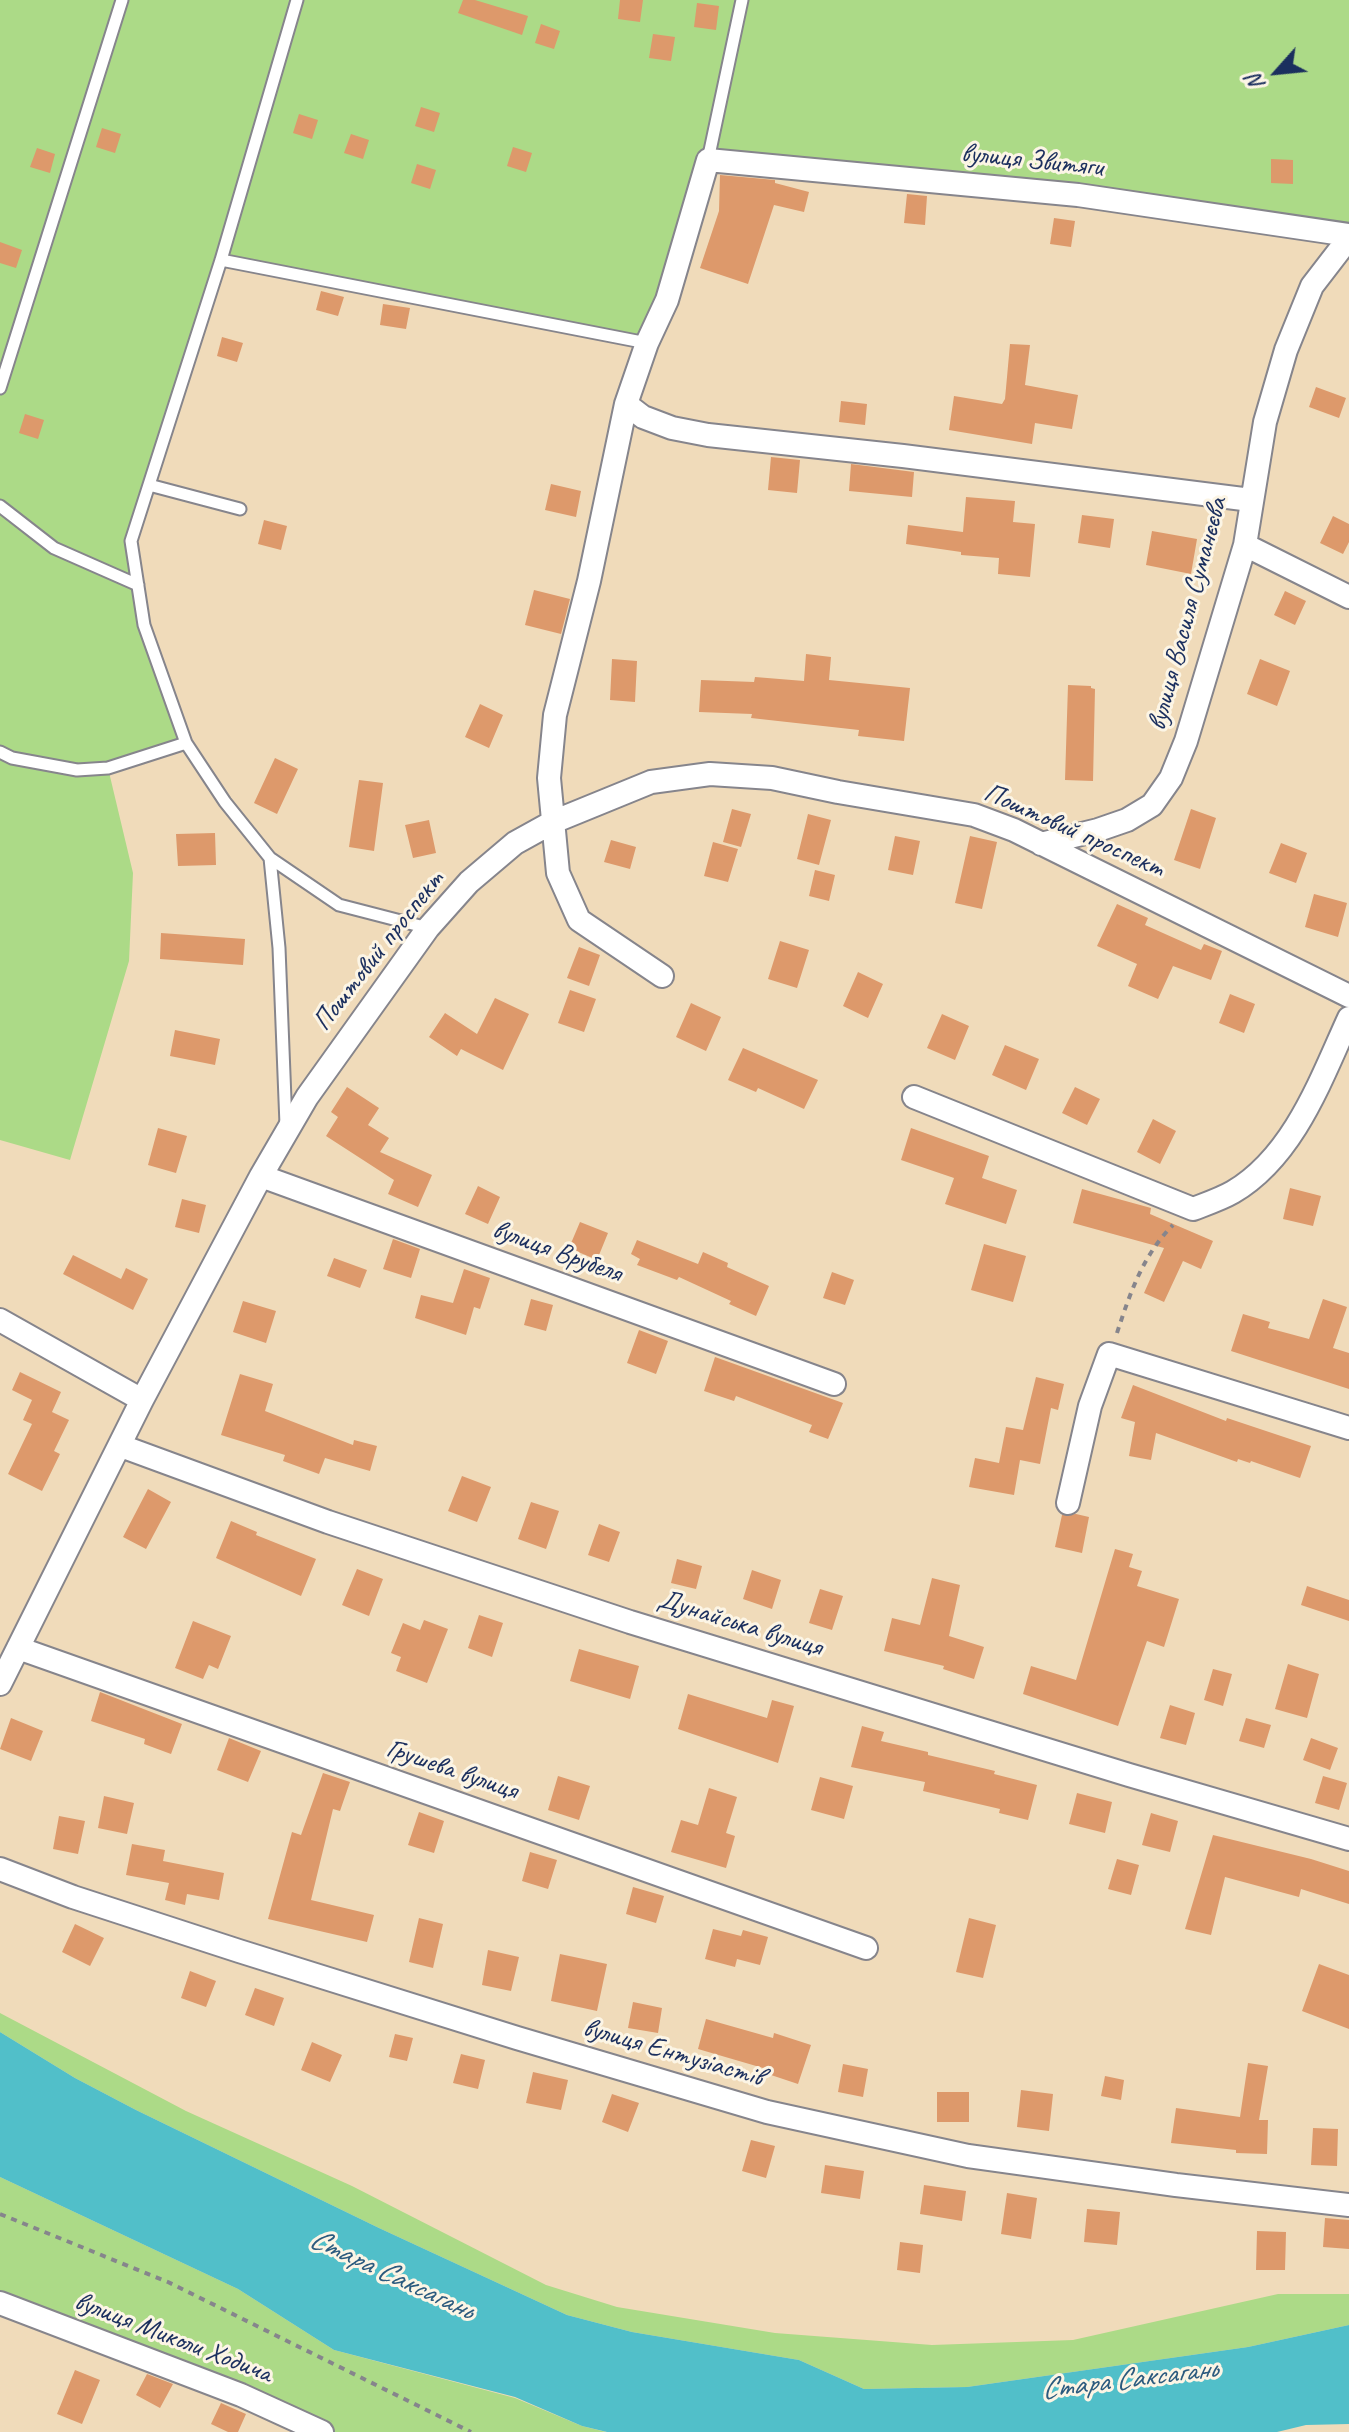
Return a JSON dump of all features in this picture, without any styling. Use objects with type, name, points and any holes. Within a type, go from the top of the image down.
[{"type":"street","name":"вулиця Звитяги","points":[[708,160],[1078,195],[1349,236]]},
{"type":"street","points":[[662,976],[579,920],[558,873],[549,778],[555,715],[589,581],[626,404],[647,343],[667,300],[708,160]]},
{"type":"street","name":"вулиця Василя Суманєєва","points":[[1041,844],[1127,820],[1152,805],[1171,778],[1186,741],[1245,545],[1265,422],[1286,350],[1312,286],[1349,236]]},
{"type":"street","points":[[626,404],[643,417],[672,428],[708,435],[1251,500]]},
{"type":"street","points":[[1245,545],[1349,597]]},
{"type":"street","name":"Поштовий проспект","points":[[0,1684],[142,1400],[261,1176],[315,1085],[428,928],[469,882],[515,843],[553,822],[651,782],[710,774],[772,778],[974,815],[1041,844],[1349,996]]},
{"type":"street","points":[[914,1097],[1193,1209],[1233,1192],[1272,1159],[1318,1085],[1349,1018]]},
{"type":"street","name":"вулиця Врубеля","points":[[261,1176],[834,1384]]},
{"type":"street","points":[[0,1320],[142,1400]]},
{"type":"street","points":[[1068,1503],[1090,1406],[1109,1354],[1349,1428]]},
{"type":"street","name":"Дунайська вулиця","points":[[121,1446],[328,1522],[630,1622],[1349,1839]]},
{"type":"street","name":"Грушева вулиця","points":[[18,1648],[866,1948]]},
{"type":"street","name":"вулиця Ентузіастів","points":[[0,1869],[73,1897],[224,1946],[767,2112],[968,2156],[1349,2205]]},
{"type":"street","name":"вулиця Миколи Ходича","points":[[0,2303],[241,2395],[322,2432]]},
{"type":"lane","points":[[0,388],[122,0]]},
{"type":"lane","points":[[297,0],[221,260],[131,541],[144,625],[186,743],[225,802],[270,858],[339,905],[428,928]]},
{"type":"lane","points":[[708,160],[742,0]]},
{"type":"lane","points":[[221,260],[647,343]]},
{"type":"lane","points":[[149,485],[240,509]]},
{"type":"lane","points":[[0,506],[54,548],[138,585]]},
{"type":"lane","points":[[0,752],[12,758],[77,770],[108,768],[186,743]]},
{"type":"lane","points":[[270,858],[279,948],[286,1132]]},
{"type":"path","points":[[1109,1354],[1133,1284],[1158,1241],[1178,1219],[1193,1209]]},
{"type":"path","points":[[0,2214],[168,2282],[471,2432]]},
{"type":"green space","points":[[0,0],[1349,0],[1349,235],[708,160],[647,343],[221,261],[131,541],[144,625],[186,743],[108,768],[133,873],[129,961],[70,1160],[0,1140]]},
{"type":"green space","points":[[0,2013],[186,2111],[352,2186],[546,2285],[617,2307],[775,2333],[932,2345],[1073,2340],[1278,2294],[1349,2294],[1349,2325],[1248,2347],[967,2387],[864,2389],[799,2360],[632,2332],[567,2315],[379,2228],[75,2078],[0,2032]]},
{"type":"green space","points":[[0,2177],[238,2289],[334,2350],[515,2398],[582,2426],[606,2432],[322,2432],[0,2303]]},
{"type":"water","name":"Стара Саксагань","points":[[0,2032],[75,2078],[136,2110],[567,2315],[632,2332],[799,2360],[864,2389],[967,2387],[1248,2347],[1349,2325],[1349,2424],[1306,2425],[1277,2432],[607,2432],[582,2426],[515,2397],[334,2350],[238,2289],[0,2177]]},
{"type":"building","points":[[463,0],[475,0],[528,16],[522,35],[458,13]]},
{"type":"building","points":[[620,0],[643,0],[640,22],[618,19]]},
{"type":"building","points":[[697,3],[719,6],[716,30],[694,27]]},
{"type":"building","points":[[541,24],[560,31],[554,49],[535,43]]},
{"type":"building","points":[[653,34],[675,37],[671,61],[649,58]]},
{"type":"building","points":[[421,107],[440,113],[434,132],[415,126]]},
{"type":"building","points":[[299,114],[318,120],[312,139],[293,133]]},
{"type":"building","points":[[102,128],[121,134],[115,153],[96,147]]},
{"type":"building","points":[[351,134],[369,140],[363,159],[344,153]]},
{"type":"building","points":[[513,147],[532,153],[526,172],[507,166]]},
{"type":"building","points":[[37,148],[55,154],[50,173],[30,167]]},
{"type":"building","points":[[1271,159],[1293,160],[1293,184],[1271,183]]},
{"type":"building","points":[[417,164],[436,170],[430,189],[411,183]]},
{"type":"building","points":[[720,175],[775,180],[775,183],[809,192],[804,212],[774,205],[748,284],[700,268],[719,211]]},
{"type":"building","points":[[907,194],[927,196],[925,225],[904,223]]},
{"type":"building","points":[[1054,218],[1075,221],[1071,247],[1050,244]]},
{"type":"building","points":[[0,242],[22,250],[16,268],[0,263]]},
{"type":"building","points":[[321,291],[344,297],[338,316],[316,310]]},
{"type":"building","points":[[383,304],[410,308],[406,329],[380,325]]},
{"type":"building","points":[[222,337],[243,343],[237,362],[217,356]]},
{"type":"building","points":[[1010,344],[1030,345],[1025,385],[1078,395],[1072,429],[1035,423],[1032,444],[949,430],[954,396],[1002,404]]},
{"type":"building","points":[[1316,387],[1346,398],[1339,418],[1309,407]]},
{"type":"building","points":[[841,401],[867,404],[865,425],[839,422]]},
{"type":"building","points":[[25,414],[44,420],[38,439],[19,433]]},
{"type":"building","points":[[771,457],[800,460],[797,493],[768,490]]},
{"type":"building","points":[[851,464],[914,472],[912,497],[849,491]]},
{"type":"building","points":[[551,484],[581,491],[576,517],[545,510]]},
{"type":"building","points":[[966,497],[1015,501],[1013,522],[1035,524],[1030,577],[998,574],[999,558],[961,555],[961,552],[906,544],[908,525],[963,532]]},
{"type":"building","points":[[1082,515],[1114,519],[1110,548],[1078,543]]},
{"type":"building","points":[[1333,516],[1349,524],[1349,542],[1343,554],[1320,543]]},
{"type":"building","points":[[264,520],[287,526],[281,550],[258,544]]},
{"type":"building","points":[[1152,531],[1197,539],[1191,574],[1146,565]]},
{"type":"building","points":[[534,590],[570,599],[561,634],[525,625]]},
{"type":"building","points":[[1285,591],[1306,601],[1295,625],[1274,615]]},
{"type":"building","points":[[806,654],[831,657],[829,680],[910,688],[904,741],[858,736],[859,730],[751,718],[752,714],[699,712],[701,680],[754,682],[755,677],[804,681]]},
{"type":"building","points":[[612,659],[637,661],[635,702],[610,700]]},
{"type":"building","points":[[1260,659],[1290,671],[1277,706],[1247,694]]},
{"type":"building","points":[[1068,685],[1095,689],[1093,781],[1065,780]]},
{"type":"building","points":[[480,704],[503,715],[489,748],[465,737]]},
{"type":"building","points":[[275,758],[298,769],[277,814],[254,803]]},
{"type":"building","points":[[359,780],[383,783],[374,851],[349,847]]},
{"type":"building","points":[[732,809],[751,814],[741,847],[723,842]]},
{"type":"building","points":[[1191,809],[1216,818],[1200,869],[1174,860]]},
{"type":"building","points":[[808,814],[831,820],[819,865],[797,859]]},
{"type":"building","points":[[429,820],[436,853],[413,858],[405,825]]},
{"type":"building","points":[[215,833],[216,865],[178,866],[176,834]]},
{"type":"building","points":[[895,836],[920,841],[913,875],[888,870]]},
{"type":"building","points":[[970,836],[997,842],[982,909],[955,903]]},
{"type":"building","points":[[611,840],[636,847],[630,869],[604,862]]},
{"type":"building","points":[[713,842],[738,849],[728,882],[704,876]]},
{"type":"building","points":[[1281,843],[1307,853],[1296,883],[1269,873]]},
{"type":"building","points":[[815,870],[835,875],[829,901],[809,896]]},
{"type":"building","points":[[1314,894],[1347,903],[1338,937],[1305,927]]},
{"type":"building","points":[[1117,904],[1148,918],[1145,925],[1201,950],[1204,944],[1222,951],[1211,980],[1173,966],[1158,999],[1128,986],[1137,964],[1097,946]]},
{"type":"building","points":[[161,933],[245,939],[243,965],[160,959]]},
{"type":"building","points":[[780,941],[809,950],[797,988],[768,979]]},
{"type":"building","points":[[579,947],[600,955],[589,986],[567,978]]},
{"type":"building","points":[[858,972],[883,984],[868,1018],[843,1006]]},
{"type":"building","points":[[570,990],[596,999],[584,1032],[558,1023]]},
{"type":"building","points":[[1230,994],[1255,1004],[1244,1033],[1219,1023]]},
{"type":"building","points":[[495,998],[529,1014],[503,1070],[461,1049],[457,1056],[429,1037],[445,1013],[477,1034]]},
{"type":"building","points":[[691,1003],[721,1017],[706,1051],[676,1037]]},
{"type":"building","points":[[942,1014],[969,1026],[955,1060],[927,1048]]},
{"type":"building","points":[[175,1030],[220,1039],[215,1065],[170,1056]]},
{"type":"building","points":[[1005,1045],[1039,1059],[1026,1090],[992,1075]]},
{"type":"building","points":[[743,1048],[818,1080],[804,1109],[758,1088],[756,1092],[728,1080]]},
{"type":"building","points":[[347,1087],[379,1108],[368,1125],[389,1138],[380,1152],[432,1175],[418,1207],[388,1194],[394,1180],[326,1136],[338,1117],[331,1112]]},
{"type":"building","points":[[1075,1087],[1100,1099],[1087,1125],[1062,1113]]},
{"type":"building","points":[[1153,1119],[1176,1131],[1160,1164],[1137,1152]]},
{"type":"building","points":[[158,1128],[187,1136],[176,1173],[148,1165]]},
{"type":"building","points":[[911,1128],[989,1156],[982,1178],[1017,1190],[1006,1224],[945,1204],[954,1178],[901,1160]]},
{"type":"building","points":[[478,1186],[500,1197],[488,1224],[465,1214]]},
{"type":"building","points":[[1290,1188],[1321,1196],[1313,1226],[1283,1219]]},
{"type":"building","points":[[1082,1189],[1151,1208],[1150,1214],[1213,1241],[1201,1269],[1183,1261],[1164,1302],[1144,1293],[1164,1248],[1073,1223]]},
{"type":"building","points":[[182,1199],[206,1205],[199,1233],[175,1227]]},
{"type":"building","points":[[580,1222],[608,1233],[597,1260],[569,1248]]},
{"type":"building","points":[[393,1239],[420,1249],[411,1278],[383,1269]]},
{"type":"building","points":[[637,1240],[698,1264],[703,1252],[769,1286],[756,1316],[679,1277],[677,1280],[637,1265],[640,1259],[631,1254]]},
{"type":"building","points":[[984,1244],[1026,1256],[1013,1302],[971,1290]]},
{"type":"building","points":[[73,1255],[121,1279],[126,1268],[148,1279],[133,1310],[63,1274]]},
{"type":"building","points":[[334,1258],[367,1270],[360,1288],[327,1276]]},
{"type":"building","points":[[464,1269],[490,1278],[480,1309],[474,1307],[466,1335],[415,1318],[421,1295],[453,1303]]},
{"type":"building","points":[[832,1272],[854,1280],[845,1305],[823,1298]]},
{"type":"building","points":[[531,1299],[553,1305],[546,1331],[524,1325]]},
{"type":"building","points":[[1323,1299],[1347,1307],[1333,1348],[1349,1353],[1349,1389],[1231,1351],[1243,1314],[1270,1322],[1268,1328],[1309,1339]]},
{"type":"building","points":[[243,1301],[276,1311],[266,1343],[233,1332]]},
{"type":"building","points":[[639,1330],[668,1341],[656,1374],[627,1363]]},
{"type":"building","points":[[715,1357],[843,1403],[828,1439],[809,1432],[812,1425],[736,1396],[734,1401],[704,1391]]},
{"type":"building","points":[[20,1372],[61,1392],[52,1412],[69,1420],[54,1451],[60,1454],[42,1491],[8,1474],[32,1424],[23,1420],[32,1400],[12,1390]]},
{"type":"building","points":[[240,1374],[273,1384],[265,1411],[353,1445],[354,1440],[377,1446],[370,1471],[325,1458],[319,1474],[283,1461],[285,1455],[221,1435]]},
{"type":"building","points":[[1036,1377],[1064,1384],[1058,1410],[1051,1408],[1040,1464],[1020,1460],[1014,1495],[969,1487],[975,1458],[999,1463],[1006,1427],[1023,1430]]},
{"type":"building","points":[[1133,1385],[1226,1421],[1227,1418],[1311,1446],[1300,1478],[1251,1461],[1238,1459],[1237,1462],[1156,1433],[1151,1460],[1129,1456],[1135,1422],[1121,1418]]},
{"type":"building","points":[[462,1476],[491,1487],[477,1522],[448,1511]]},
{"type":"building","points":[[148,1489],[171,1502],[146,1549],[123,1537]]},
{"type":"building","points":[[531,1502],[559,1511],[546,1549],[518,1539]]},
{"type":"building","points":[[1062,1515],[1089,1517],[1082,1553],[1055,1547]]},
{"type":"building","points":[[231,1521],[257,1532],[256,1535],[316,1559],[301,1596],[216,1558]]},
{"type":"building","points":[[599,1524],[620,1532],[609,1562],[588,1555]]},
{"type":"building","points":[[1115,1549],[1133,1554],[1129,1567],[1142,1571],[1137,1586],[1179,1599],[1164,1647],[1147,1641],[1118,1726],[1023,1694],[1031,1666],[1076,1680]]},
{"type":"building","points":[[677,1559],[702,1566],[696,1589],[671,1583]]},
{"type":"building","points":[[357,1569],[383,1579],[369,1616],[342,1605]]},
{"type":"building","points":[[752,1570],[781,1580],[772,1609],[743,1599]]},
{"type":"building","points":[[932,1578],[960,1585],[949,1636],[984,1647],[974,1679],[943,1669],[944,1666],[884,1651],[892,1618],[920,1625]]},
{"type":"building","points":[[1307,1586],[1349,1600],[1349,1621],[1301,1605]]},
{"type":"building","points":[[820,1589],[843,1596],[832,1630],[809,1623]]},
{"type":"building","points":[[479,1615],[503,1623],[492,1657],[468,1648]]},
{"type":"building","points":[[424,1620],[448,1629],[427,1683],[396,1671],[401,1657],[391,1653],[403,1623],[420,1630]]},
{"type":"building","points":[[193,1621],[231,1636],[218,1669],[209,1665],[203,1679],[175,1668]]},
{"type":"building","points":[[579,1649],[639,1666],[630,1699],[570,1681]]},
{"type":"building","points":[[1288,1664],[1319,1674],[1307,1718],[1275,1709]]},
{"type":"building","points":[[1213,1669],[1232,1674],[1223,1706],[1204,1700]]},
{"type":"building","points":[[100,1692],[182,1724],[171,1754],[144,1744],[145,1739],[91,1721]]},
{"type":"building","points":[[688,1694],[767,1718],[772,1700],[794,1706],[778,1763],[678,1729]]},
{"type":"building","points":[[1170,1705],[1195,1713],[1186,1745],[1160,1738]]},
{"type":"building","points":[[11,1718],[43,1731],[31,1761],[0,1749]]},
{"type":"building","points":[[1246,1718],[1271,1725],[1264,1748],[1239,1741]]},
{"type":"building","points":[[862,1726],[884,1732],[881,1741],[1037,1785],[1028,1820],[999,1813],[1000,1809],[923,1791],[925,1782],[851,1767]]},
{"type":"building","points":[[229,1738],[261,1751],[248,1782],[217,1770]]},
{"type":"building","points":[[1311,1738],[1338,1748],[1330,1770],[1303,1760]]},
{"type":"building","points":[[323,1773],[350,1782],[340,1811],[333,1809],[311,1900],[374,1915],[367,1942],[268,1919],[292,1832],[301,1835]]},
{"type":"building","points":[[558,1776],[590,1786],[579,1820],[548,1810]]},
{"type":"building","points":[[1323,1776],[1347,1783],[1339,1810],[1315,1803]]},
{"type":"building","points":[[820,1777],[853,1786],[844,1819],[811,1810]]},
{"type":"building","points":[[709,1788],[737,1797],[726,1833],[735,1836],[726,1868],[671,1852],[681,1820],[698,1825]]},
{"type":"building","points":[[1077,1793],[1112,1802],[1105,1833],[1069,1824]]},
{"type":"building","points":[[104,1796],[134,1803],[127,1834],[98,1828]]},
{"type":"building","points":[[419,1812],[444,1821],[434,1853],[408,1845]]},
{"type":"building","points":[[1151,1813],[1178,1821],[1170,1852],[1142,1845]]},
{"type":"building","points":[[59,1816],[85,1821],[78,1854],[53,1849]]},
{"type":"building","points":[[1213,1835],[1349,1871],[1349,1904],[1301,1889],[1299,1897],[1225,1877],[1211,1935],[1185,1929]]},
{"type":"building","points":[[132,1844],[165,1850],[163,1861],[224,1873],[219,1900],[187,1894],[185,1905],[165,1900],[169,1883],[126,1875]]},
{"type":"building","points":[[530,1852],[557,1860],[548,1889],[522,1881]]},
{"type":"building","points":[[1117,1859],[1139,1865],[1131,1895],[1108,1889]]},
{"type":"building","points":[[633,1887],[664,1896],[656,1923],[626,1914]]},
{"type":"building","points":[[419,1918],[443,1924],[433,1968],[409,1962]]},
{"type":"building","points":[[969,1918],[996,1925],[983,1978],[956,1972]]},
{"type":"building","points":[[75,1924],[104,1938],[90,1966],[62,1952]]},
{"type":"building","points":[[713,1929],[741,1936],[743,1930],[768,1937],[760,1965],[737,1959],[735,1967],[705,1959]]},
{"type":"building","points":[[488,1950],[519,1957],[511,1991],[482,1985]]},
{"type":"building","points":[[560,1954],[607,1964],[597,2011],[551,2001]]},
{"type":"building","points":[[1319,1964],[1349,1975],[1349,2029],[1302,2011]]},
{"type":"building","points":[[190,1971],[216,1981],[206,2007],[181,1998]]},
{"type":"building","points":[[255,1988],[284,1998],[274,2026],[245,2015]]},
{"type":"building","points":[[633,2002],[662,2008],[658,2033],[628,2028]]},
{"type":"building","points":[[706,2019],[773,2038],[774,2033],[811,2045],[798,2084],[762,2072],[763,2068],[698,2049]]},
{"type":"building","points":[[395,2034],[413,2038],[407,2061],[389,2057]]},
{"type":"building","points":[[312,2042],[342,2055],[330,2082],[301,2070]]},
{"type":"building","points":[[461,2054],[485,2060],[478,2089],[453,2083]]},
{"type":"building","points":[[1248,2063],[1268,2066],[1259,2120],[1268,2120],[1267,2154],[1236,2153],[1236,2150],[1171,2143],[1176,2108],[1240,2117]]},
{"type":"building","points":[[843,2064],[868,2069],[863,2097],[838,2092]]},
{"type":"building","points":[[533,2072],[568,2080],[561,2110],[526,2103]]},
{"type":"building","points":[[1105,2076],[1124,2080],[1121,2100],[1101,2096]]},
{"type":"building","points":[[1021,2090],[1053,2094],[1049,2131],[1017,2127]]},
{"type":"building","points":[[937,2092],[969,2092],[969,2122],[937,2122]]},
{"type":"building","points":[[612,2094],[639,2103],[628,2132],[602,2122]]},
{"type":"building","points":[[1313,2128],[1338,2129],[1337,2166],[1311,2165]]},
{"type":"building","points":[[751,2140],[775,2146],[766,2178],[742,2171]]},
{"type":"building","points":[[825,2165],[864,2171],[860,2199],[821,2193]]},
{"type":"building","points":[[924,2185],[966,2191],[962,2221],[920,2214]]},
{"type":"building","points":[[1007,2193],[1037,2198],[1031,2239],[1001,2234]]},
{"type":"building","points":[[1087,2209],[1120,2212],[1117,2245],[1084,2242]]},
{"type":"building","points":[[1325,2218],[1349,2220],[1349,2249],[1323,2247]]},
{"type":"building","points":[[1257,2231],[1286,2232],[1285,2270],[1256,2270]]},
{"type":"building","points":[[900,2242],[923,2245],[920,2273],[897,2270]]},
{"type":"building","points":[[75,2370],[100,2380],[82,2424],[57,2414]]},
{"type":"building","points":[[147,2374],[173,2384],[160,2408],[136,2395]]},
{"type":"building","points":[[221,2403],[246,2414],[238,2432],[228,2432],[211,2424]]}]
